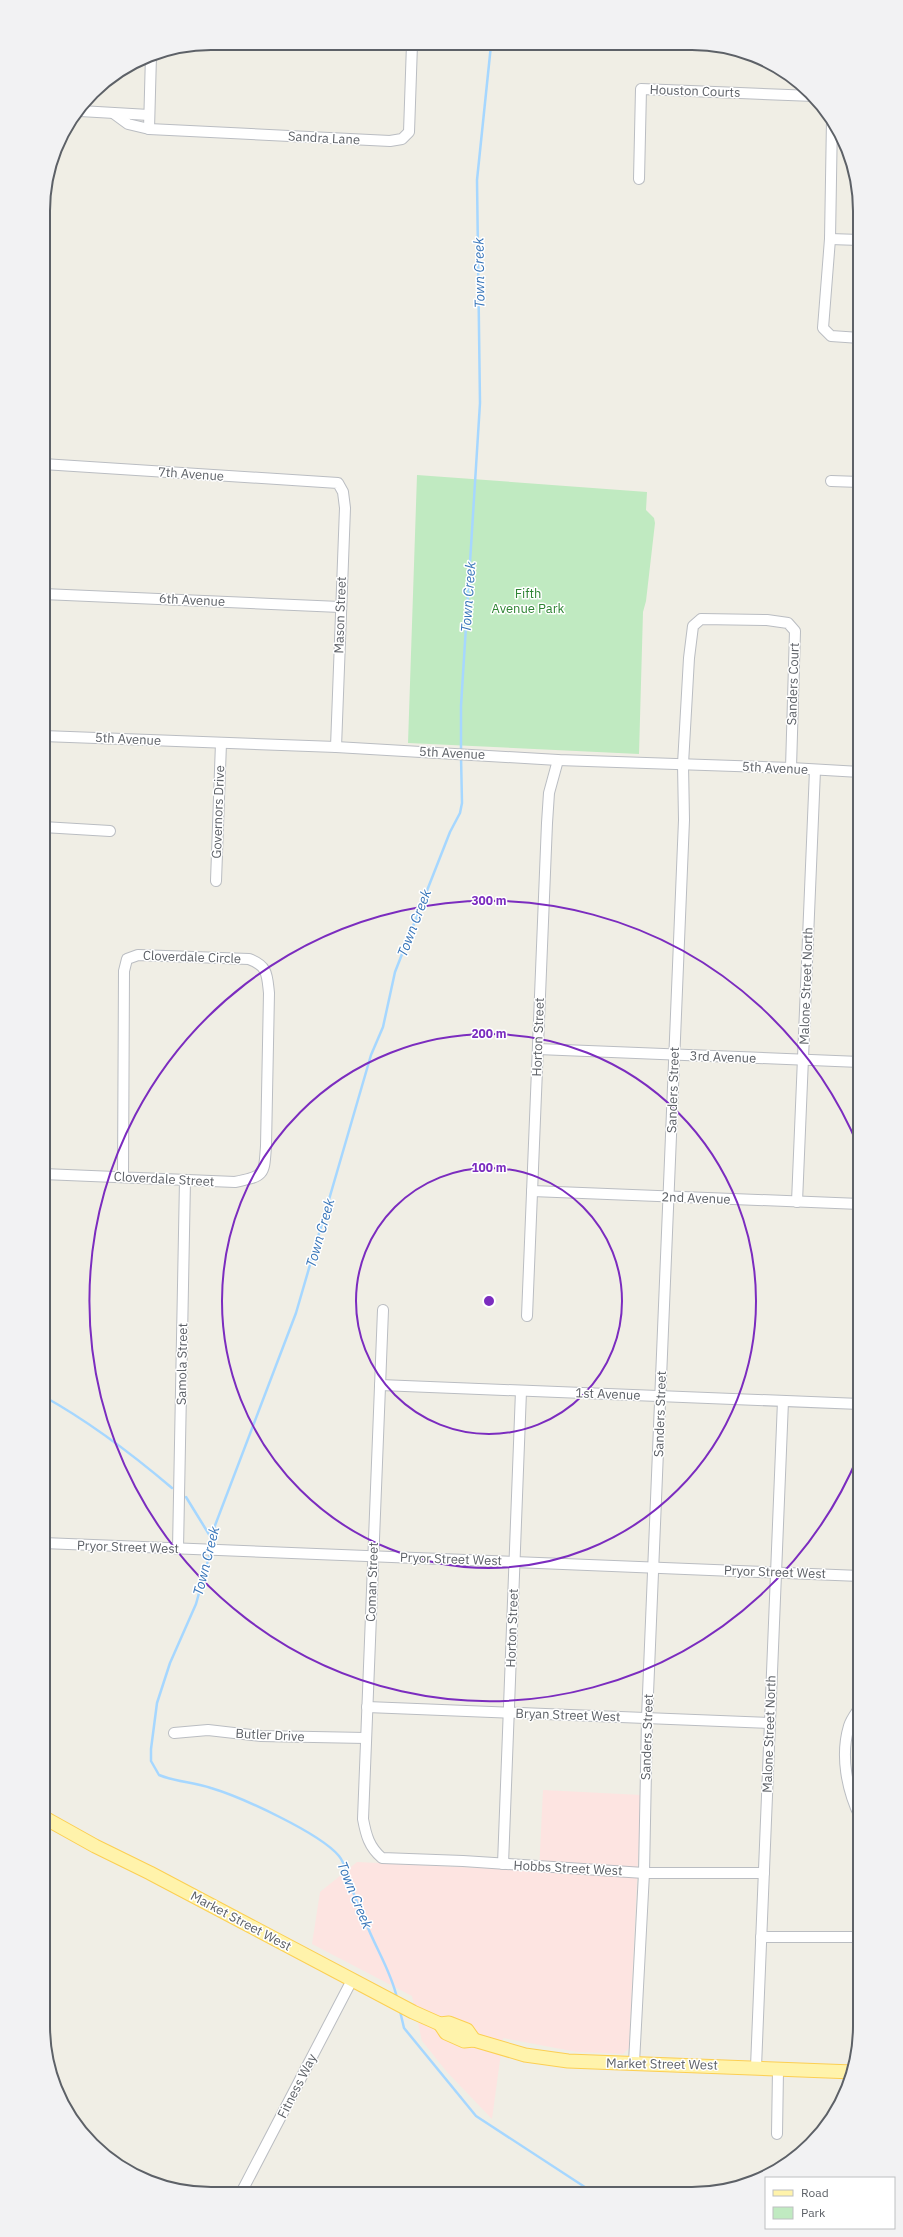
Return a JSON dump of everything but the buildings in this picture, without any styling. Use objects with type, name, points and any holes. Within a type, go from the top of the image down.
[{"type":"main road","name":"Market Street West","points":[[50,1820],[95,1846],[150,1873],[413,2012],[440,2024],[449,2023],[467,2030],[474,2040],[526,2055],[576,2061],[756,2067],[778,2070],[846,2072]]},
{"type":"street","name":"Sandra Lane","points":[[113,113],[128,124],[149,129],[390,141],[402,140],[409,132],[412,50]]},
{"type":"street","points":[[149,129],[150,62]]},
{"type":"street","name":"Houston Courts","points":[[639,179],[641,89],[804,96]]},
{"type":"street","points":[[85,111],[149,115]]},
{"type":"street","points":[[832,132],[830,239],[823,328],[831,336],[853,338]]},
{"type":"street","points":[[830,239],[853,240]]},
{"type":"street","name":"7th Avenue","points":[[50,464],[338,484]]},
{"type":"street","points":[[831,481],[853,482]]},
{"type":"street","name":"Mason Street","points":[[336,747],[340,607],[345,508],[343,492],[338,484]]},
{"type":"street","name":"6th Avenue","points":[[50,594],[340,607]]},
{"type":"street","name":"Sanders Court","points":[[683,764],[689,658],[693,626],[701,619],[723,618],[767,620],[788,623],[795,631],[791,768]]},
{"type":"street","name":"5th Avenue","points":[[50,736],[336,747],[558,760],[791,768],[853,772]]},
{"type":"street","name":"Governors Drive","points":[[216,881],[221,743]]},
{"type":"street","name":"Horton Street","points":[[527,1316],[547,823],[549,793],[558,760]]},
{"type":"street","name":"Sanders Street","points":[[634,2063],[644,1873],[647,1718],[684,820],[683,764]]},
{"type":"street","name":"Malone Street North","points":[[797,1202],[815,770]]},
{"type":"street","points":[[50,827],[110,831]]},
{"type":"street","name":"Cloverdale Circle","points":[[123,1177],[124,971],[127,959],[138,954],[249,958],[260,963],[266,972],[269,993],[266,1153]]},
{"type":"street","name":"3rd Avenue","points":[[538,1049],[853,1062]]},
{"type":"street","name":"Cloverdale Street","points":[[50,1174],[235,1182],[256,1178],[264,1169],[266,1153]]},
{"type":"street","name":"Samola Street","points":[[178,1549],[185,1180]]},
{"type":"street","name":"2nd Avenue","points":[[532,1191],[853,1204]]},
{"type":"street","name":"Coman Street","points":[[374,1851],[366,1836],[363,1819],[383,1310]]},
{"type":"street","name":"1st Avenue","points":[[380,1385],[853,1404]]},
{"type":"street","name":"Horton Street","points":[[502,1864],[521,1391]]},
{"type":"street","name":"Malone Street North","points":[[756,2067],[783,1401]]},
{"type":"street","name":"Pryor Street West","points":[[50,1543],[853,1576]]},
{"type":"street","name":"Bryan Street West","points":[[367,1707],[770,1723]]},
{"type":"street","points":[[853,1718],[849,1725],[845,1758],[853,1803]]},
{"type":"street","name":"Butler Drive","points":[[174,1733],[208,1730],[261,1736],[366,1738]]},
{"type":"street","name":"Hobbs Street West","points":[[374,1851],[382,1858],[644,1873],[764,1873]]},
{"type":"street","points":[[761,1937],[853,1937]]},
{"type":"street","name":"Fitness Way","points":[[244,2187],[352,1980]]},
{"type":"street","points":[[777,2134],[778,2070]]},
{"type":"shaded area","points":[[543,1790],[641,1795],[629,2048],[623,2054],[577,2052],[503,2038],[492,2119],[447,2072],[422,2041],[412,1996],[312,1944],[320,1892],[357,1862],[539,1871]]},
{"type":"green space","name":"Fifth Avenue Park","points":[[417,475],[647,492],[646,510],[654,518],[655,523],[646,601],[643,612],[639,754],[408,743]]},
{"type":"waterway","name":"Town Creek","points":[[461,751],[461,706],[480,403],[477,180],[490,50]]},
{"type":"waterway","name":"Town Creek","points":[[211,1548],[211,1536],[296,1313],[371,1055],[383,1027],[395,972],[450,832],[460,813],[462,803],[461,756]]},
{"type":"waterway","points":[[50,1400],[110,1439],[172,1488]]},
{"type":"waterway","points":[[186,1497],[210,1536]]},
{"type":"waterway","name":"Town Creek","points":[[210,1553],[196,1604],[170,1663],[157,1703],[151,1749],[151,1761],[159,1775],[211,1788],[260,1807],[315,1837],[339,1856],[344,1865],[353,1892],[370,1933],[387,1969],[397,1998]]},
{"type":"waterway","name":"Town Creek","points":[[400,2011],[404,2028],[476,2116],[585,2187]]}]
